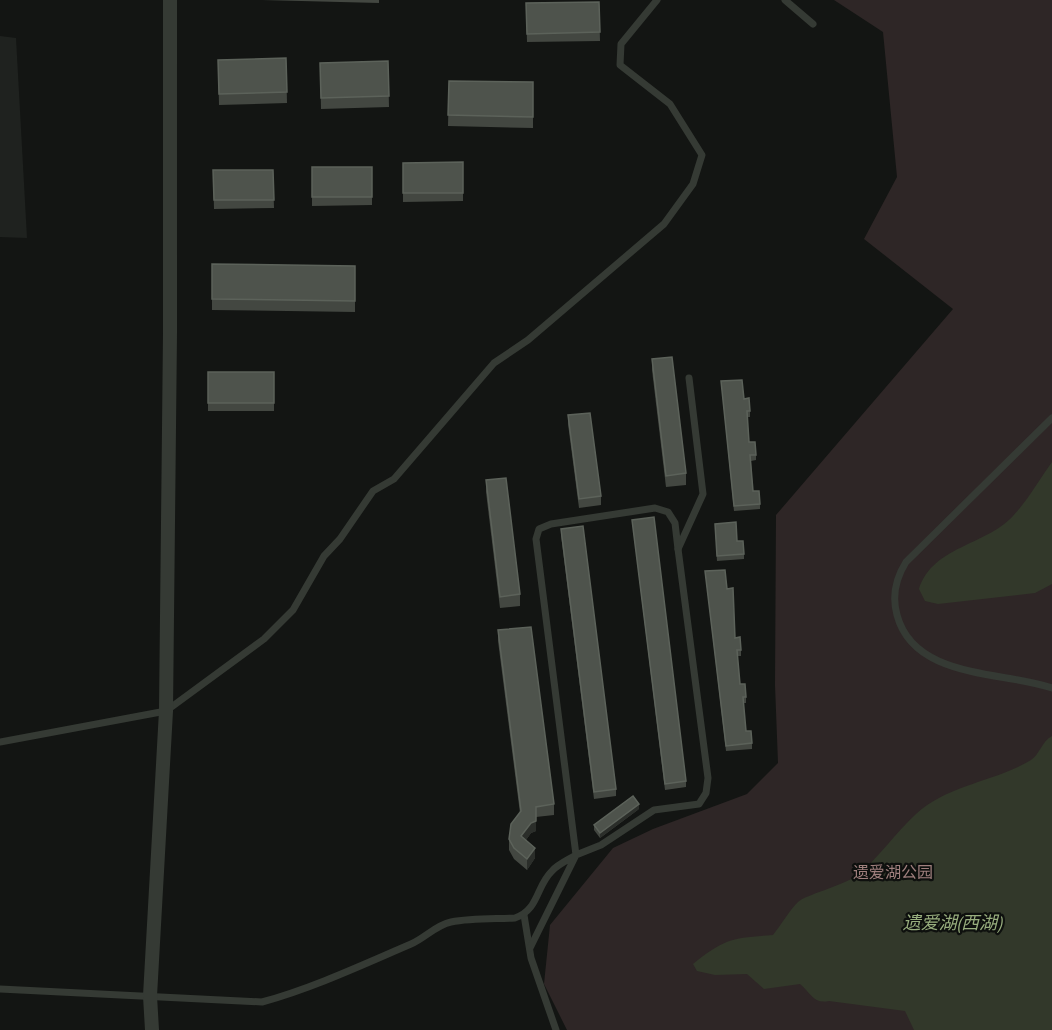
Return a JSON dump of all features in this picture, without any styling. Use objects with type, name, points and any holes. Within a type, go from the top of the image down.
[{"type":"street","points":[[152,1030],[150,996],[166,711],[171,0]]},
{"type":"lane","points":[[0,742],[166,711],[264,639],[293,610],[324,556],[340,539],[373,491],[394,479],[494,363],[528,340],[664,224],[693,184],[700,170],[702,155],[670,104],[620,65],[621,44],[657,0]]},
{"type":"lane","points":[[785,0],[813,24]]},
{"type":"lane","points":[[678,549],[703,494],[689,378]]},
{"type":"lane","points":[[1052,418],[906,562],[900,572],[894,603],[904,633],[928,656],[946,664],[1052,688]]},
{"type":"lane","points":[[0,989],[262,1002],[292,994],[374,960],[427,937],[436,928],[450,922],[515,918],[524,915],[532,908],[551,871],[576,855],[601,845],[654,810],[699,804],[706,793],[708,778],[675,523],[668,512],[655,508],[551,524],[539,529],[536,539],[576,855],[530,948]]},
{"type":"lane","points":[[524,915],[530,948],[556,1030]]},
{"type":"shaded area","points":[[0,36],[16,38],[27,238],[0,237]]},
{"type":"green space","name":"遗爱湖公园","points":[[834,0],[1052,0],[1052,1030],[567,1030],[544,984],[550,925],[613,848],[653,829],[747,794],[778,763],[775,685],[776,515],[953,309],[864,239],[897,177],[883,32]]},
{"type":"water","points":[[1052,462],[1052,584],[1035,593],[938,604],[925,601],[919,589],[926,575],[936,564],[1001,526],[1013,516],[1029,497]]},
{"type":"water","name":"遗爱湖(西湖)","points":[[1052,736],[1052,1030],[914,1030],[905,1011],[819,1001],[800,984],[764,989],[747,974],[715,975],[697,971],[693,964],[722,944],[748,937],[773,935],[798,902],[856,876],[908,821],[929,804],[943,796],[1002,774],[1031,760]]},
{"type":"building","points":[[599,2],[600,32],[527,34],[526,3]]},
{"type":"building","points":[[286,58],[287,92],[219,94],[218,60]]},
{"type":"building","points":[[388,61],[389,96],[321,98],[320,63]]},
{"type":"building","points":[[449,81],[533,82],[533,117],[448,115]]},
{"type":"building","points":[[463,162],[463,193],[403,193],[403,163]]},
{"type":"building","points":[[312,167],[372,167],[372,197],[312,197]]},
{"type":"building","points":[[213,170],[273,170],[274,200],[214,200]]},
{"type":"building","points":[[212,264],[355,266],[355,301],[212,299]]},
{"type":"building","points":[[672,357],[686,473],[666,476],[652,359]]},
{"type":"building","points":[[208,372],[274,372],[274,403],[208,403]]},
{"type":"building","points":[[742,380],[744,399],[749,398],[750,411],[747,411],[749,442],[755,442],[756,455],[750,455],[753,491],[759,491],[760,504],[734,506],[721,381]]},
{"type":"building","points":[[590,413],[601,496],[579,499],[568,415]]},
{"type":"building","points":[[506,478],[520,594],[500,597],[486,480]]},
{"type":"building","points":[[654,517],[686,781],[665,784],[632,520]]},
{"type":"building","points":[[736,522],[737,541],[743,541],[744,554],[717,556],[715,524]]},
{"type":"building","points":[[583,526],[616,789],[594,792],[561,529]]},
{"type":"building","points":[[725,570],[727,589],[733,588],[735,638],[740,637],[741,650],[737,650],[740,684],[745,684],[746,697],[743,697],[746,731],[751,731],[752,743],[726,746],[705,571]]},
{"type":"building","points":[[531,627],[554,804],[536,807],[536,821],[531,823],[521,836],[535,848],[527,859],[514,848],[509,839],[511,824],[521,811],[498,630]]},
{"type":"building","points":[[633,796],[639,804],[600,833],[594,825]]}]
